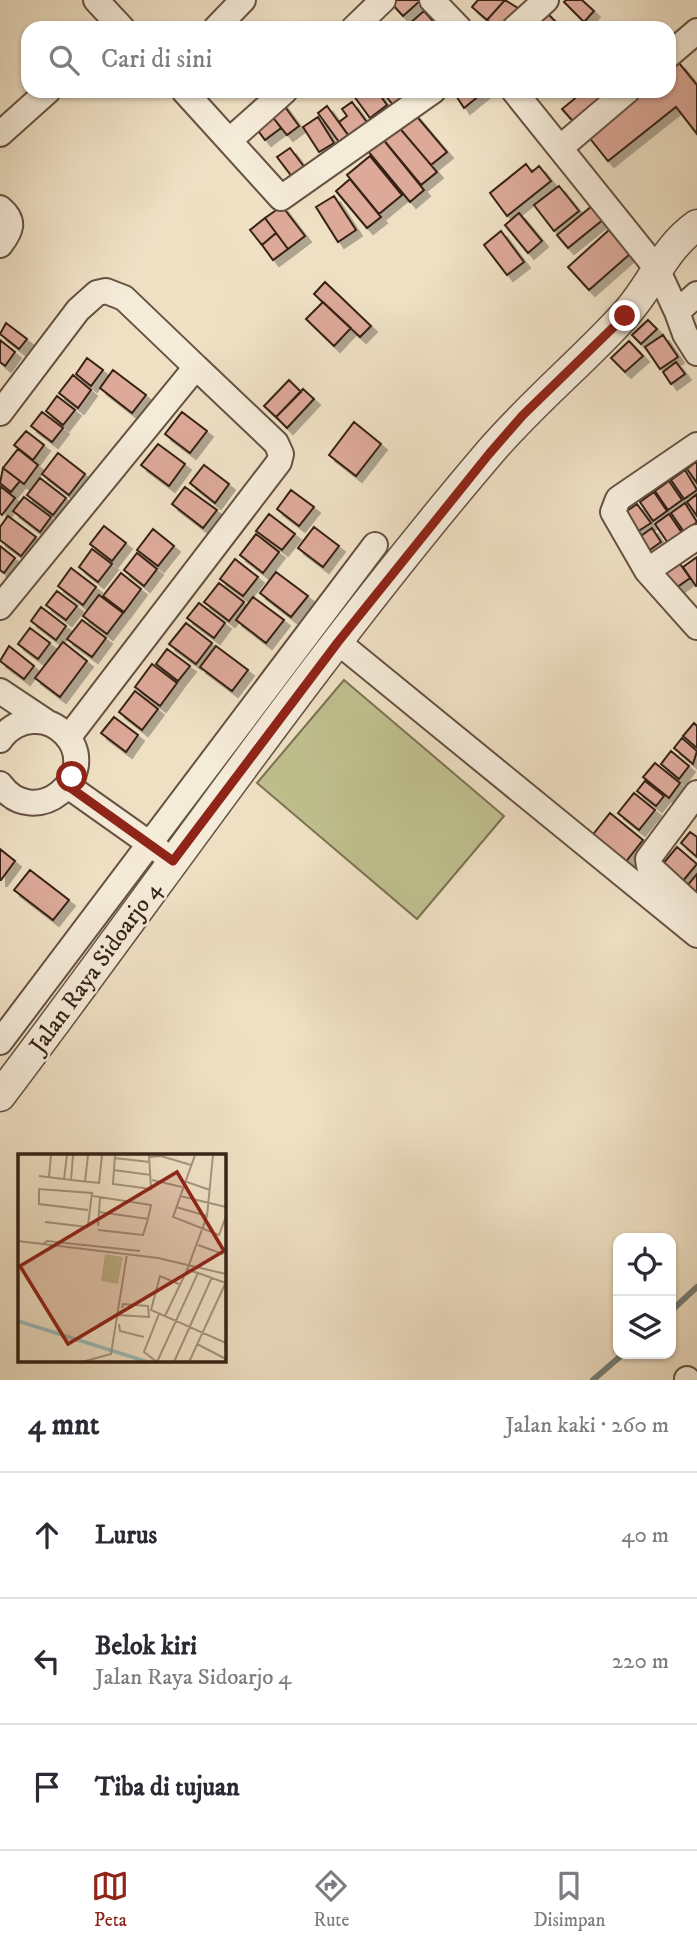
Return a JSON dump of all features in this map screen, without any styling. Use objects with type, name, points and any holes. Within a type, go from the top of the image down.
[{"type":"street","points":[[96,0],[115,21]]},
{"type":"street","points":[[223,21],[243,0]]},
{"type":"street","points":[[362,21],[383,0]]},
{"type":"street","points":[[432,0],[452,21]]},
{"type":"street","points":[[523,21],[546,0]]},
{"type":"street","points":[[676,49],[697,31]]},
{"type":"street","points":[[0,134],[40,98]]},
{"type":"street","points":[[190,98],[281,198],[423,98]]},
{"type":"street","points":[[230,141],[277,98]]},
{"type":"street","points":[[520,98],[657,269],[685,334],[697,353]]},
{"type":"street","points":[[560,148],[619,98]]},
{"type":"street","points":[[0,208],[8,216],[5,238]]},
{"type":"street","name":"Jalan Raya Sidoarjo 4","points":[[0,1096],[162,853],[338,642],[489,454],[523,415],[625,316],[670,248],[697,225]]},
{"type":"street","points":[[0,413],[78,310],[97,293],[106,291],[124,298],[276,443],[281,454],[279,462],[68,738]]},
{"type":"street","points":[[677,312],[697,294]]},
{"type":"street","points":[[0,607],[196,367]]},
{"type":"street","points":[[697,444],[618,499],[613,506],[613,512],[647,571],[697,627]]},
{"type":"street","points":[[647,571],[697,537]]},
{"type":"street","points":[[0,1042],[162,853],[306,633],[375,545]]},
{"type":"street","points":[[338,642],[697,935]]},
{"type":"street","points":[[0,691],[68,738],[75,757],[68,786],[52,799],[43,802],[4,798]]},
{"type":"street","points":[[0,740],[11,728],[22,722],[45,722]]},
{"type":"street","points":[[68,786],[162,853]]},
{"type":"street","points":[[697,793],[648,859],[649,866],[697,910]]},
{"type":"green space","points":[[344,680],[504,816],[417,919],[257,783]]},
{"type":"building","points":[[397,0],[421,0],[403,16],[392,4]]},
{"type":"building","points":[[478,0],[505,0],[487,20],[472,7]]},
{"type":"building","points":[[505,0],[521,10],[512,21],[487,20]]},
{"type":"building","points":[[582,0],[594,11],[583,21],[564,2]]},
{"type":"building","points":[[544,10],[555,21],[536,21]]},
{"type":"building","points":[[424,11],[433,21],[412,21]]},
{"type":"building","points":[[679,63],[697,85],[697,134],[676,107],[608,161],[588,136],[635,98],[676,98],[676,65]]},
{"type":"building","points":[[355,98],[382,98],[387,105],[370,118]]},
{"type":"building","points":[[388,98],[402,98],[393,105]]},
{"type":"building","points":[[458,98],[476,98],[464,108]]},
{"type":"building","points":[[575,98],[599,98],[606,106],[579,128],[562,109]]},
{"type":"building","points":[[280,100],[299,126],[287,135],[267,110]]},
{"type":"building","points":[[352,102],[369,125],[351,139],[339,122],[347,116],[342,109]]},
{"type":"building","points":[[327,106],[348,135],[339,142],[318,113]]},
{"type":"building","points":[[413,112],[447,152],[431,165],[397,125]]},
{"type":"building","points":[[272,116],[281,128],[265,140],[256,128]]},
{"type":"building","points":[[318,117],[334,143],[319,152],[303,127]]},
{"type":"building","points":[[397,125],[437,172],[421,185],[382,138]]},
{"type":"building","points":[[382,138],[424,190],[410,202],[367,150]]},
{"type":"building","points":[[290,148],[305,168],[293,178],[277,157]]},
{"type":"building","points":[[370,156],[402,195],[379,214],[347,175]]},
{"type":"building","points":[[526,164],[532,172],[539,166],[551,181],[507,216],[490,193]]},
{"type":"building","points":[[350,179],[381,217],[367,228],[336,191]]},
{"type":"building","points":[[559,186],[579,211],[554,231],[534,205]]},
{"type":"building","points":[[334,196],[356,230],[338,242],[316,207]]},
{"type":"building","points":[[599,200],[610,214],[568,248],[557,235]]},
{"type":"building","points":[[282,206],[305,236],[288,249],[265,218]]},
{"type":"building","points":[[519,213],[542,241],[528,253],[505,225]]},
{"type":"building","points":[[265,218],[276,233],[262,245],[250,230]]},
{"type":"building","points":[[609,230],[630,254],[589,290],[568,267]]},
{"type":"building","points":[[501,231],[524,262],[507,275],[484,245]]},
{"type":"building","points":[[276,233],[288,249],[273,260],[262,245]]},
{"type":"building","points":[[325,282],[371,326],[360,337],[314,294]]},
{"type":"building","points":[[323,302],[351,328],[334,346],[306,319]]},
{"type":"building","points":[[648,320],[657,329],[641,344],[632,335]]},
{"type":"building","points":[[6,323],[27,339],[19,349],[0,334]]},
{"type":"building","points":[[663,335],[678,357],[660,369],[645,347]]},
{"type":"building","points":[[0,340],[15,352],[5,366],[0,362]]},
{"type":"building","points":[[629,341],[643,356],[625,372],[611,358]]},
{"type":"building","points":[[87,358],[103,370],[91,386],[76,374]]},
{"type":"building","points":[[676,362],[685,374],[671,384],[663,372]]},
{"type":"building","points":[[113,370],[146,395],[132,413],[100,388]]},
{"type":"building","points":[[73,375],[91,390],[78,408],[59,393]]},
{"type":"building","points":[[289,380],[301,392],[276,417],[264,406]]},
{"type":"building","points":[[303,389],[314,399],[287,428],[276,417]]},
{"type":"building","points":[[57,396],[75,410],[63,425],[46,411]]},
{"type":"building","points":[[42,412],[63,428],[52,442],[31,426]]},
{"type":"building","points":[[182,412],[207,431],[190,453],[165,434]]},
{"type":"building","points":[[354,422],[381,444],[356,476],[329,455]]},
{"type":"building","points":[[26,431],[44,445],[33,460],[14,445]]},
{"type":"building","points":[[158,444],[185,464],[169,486],[141,465]]},
{"type":"building","points":[[18,449],[38,465],[24,484],[3,468]]},
{"type":"building","points":[[58,453],[85,474],[69,495],[42,474]]},
{"type":"building","points":[[697,461],[697,483],[687,469]]},
{"type":"building","points":[[204,465],[229,484],[215,503],[190,483]]},
{"type":"building","points":[[3,468],[20,481],[11,492],[0,483]]},
{"type":"building","points":[[685,470],[697,490],[684,499],[671,480]]},
{"type":"building","points":[[40,478],[66,498],[53,515],[27,495]]},
{"type":"building","points":[[669,481],[682,500],[668,510],[655,491]]},
{"type":"building","points":[[0,486],[15,498],[2,515],[0,513]]},
{"type":"building","points":[[185,487],[217,510],[203,528],[172,504]]},
{"type":"building","points":[[291,490],[314,507],[299,526],[277,509]]},
{"type":"building","points":[[654,492],[667,511],[653,521],[640,502]]},
{"type":"building","points":[[697,494],[697,516],[687,502]]},
{"type":"building","points":[[24,497],[51,517],[40,532],[13,511]]},
{"type":"building","points":[[685,503],[697,522],[684,532],[671,513]]},
{"type":"building","points":[[637,504],[651,523],[637,532],[624,513]]},
{"type":"building","points":[[269,514],[295,534],[282,550],[256,531]]},
{"type":"building","points":[[669,514],[682,533],[668,543],[655,524]]},
{"type":"building","points":[[8,516],[36,537],[21,556],[0,540],[0,527]]},
{"type":"building","points":[[104,526],[126,543],[112,561],[90,544]]},
{"type":"building","points":[[314,527],[339,546],[323,567],[298,548]]},
{"type":"building","points":[[652,528],[661,542],[644,554],[634,541]]},
{"type":"building","points":[[153,529],[174,546],[158,566],[137,550]]},
{"type":"building","points":[[256,534],[279,552],[263,573],[240,555]]},
{"type":"building","points":[[0,546],[15,558],[4,573],[0,570]]},
{"type":"building","points":[[92,549],[112,564],[98,582],[79,567]]},
{"type":"building","points":[[137,553],[157,569],[144,586],[124,570]]},
{"type":"building","points":[[697,557],[697,585],[696,586],[683,567]]},
{"type":"building","points":[[235,559],[258,577],[243,596],[220,579]]},
{"type":"building","points":[[678,561],[690,578],[669,593],[656,576]]},
{"type":"building","points":[[71,568],[96,587],[83,605],[58,586]]},
{"type":"building","points":[[276,572],[308,596],[291,617],[260,593]]},
{"type":"building","points":[[121,573],[141,589],[124,612],[103,596]]},
{"type":"building","points":[[219,583],[244,602],[229,621],[204,602]]},
{"type":"building","points":[[57,591],[77,606],[66,620],[46,605]]},
{"type":"building","points":[[99,595],[123,613],[107,634],[83,616]]},
{"type":"building","points":[[253,597],[284,620],[266,643],[236,620]]},
{"type":"building","points":[[199,603],[225,623],[214,638],[187,618]]},
{"type":"building","points":[[41,607],[66,626],[56,640],[31,621]]},
{"type":"building","points":[[82,620],[106,638],[92,657],[67,639]]},
{"type":"building","points":[[186,623],[212,643],[196,664],[169,644]]},
{"type":"building","points":[[30,628],[50,643],[38,659],[18,644]]},
{"type":"building","points":[[63,642],[87,661],[60,697],[35,678]]},
{"type":"building","points":[[9,646],[34,666],[24,679],[0,661]]},
{"type":"building","points":[[216,646],[248,670],[232,691],[200,667]]},
{"type":"building","points":[[167,649],[190,666],[178,681],[156,664]]},
{"type":"building","points":[[152,664],[177,683],[160,706],[135,687]]},
{"type":"building","points":[[135,691],[158,709],[142,730],[119,712]]},
{"type":"building","points":[[114,717],[138,735],[126,752],[101,733]]},
{"type":"building","points":[[694,723],[697,726],[697,748],[683,736]]},
{"type":"building","points":[[682,738],[697,751],[693,764],[674,748]]},
{"type":"building","points":[[671,751],[689,766],[679,779],[661,764]]},
{"type":"building","points":[[655,763],[680,783],[669,798],[643,777]]},
{"type":"building","points":[[645,781],[664,796],[656,806],[637,791]]},
{"type":"building","points":[[634,793],[655,810],[639,830],[618,813]]},
{"type":"building","points":[[610,813],[643,840],[624,864],[591,837]]},
{"type":"building","points":[[690,832],[697,837],[697,857],[681,843]]},
{"type":"building","points":[[677,847],[697,864],[682,882],[662,865]]},
{"type":"building","points":[[0,849],[15,861],[1,880],[0,880]]},
{"type":"building","points":[[30,870],[69,900],[53,920],[14,890]]},
{"type":"building","points":[[697,874],[697,896],[686,887]]},
{"type":"waterway","points":[[676,1306],[697,1287]]},
{"type":"waterway","points":[[593,1380],[617,1359]]},
{"type":"route","points":[[72,777],[68,786],[173,861],[338,642],[489,454],[523,415],[625,316]]}]
